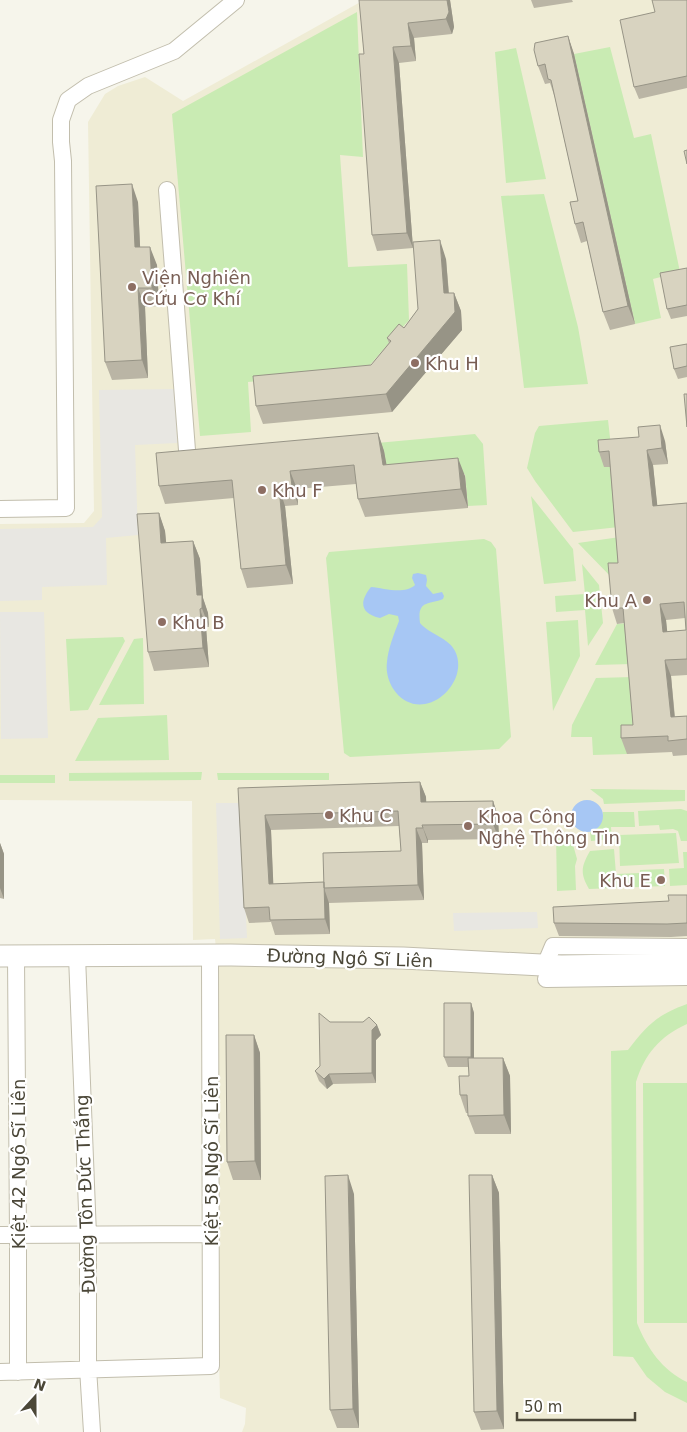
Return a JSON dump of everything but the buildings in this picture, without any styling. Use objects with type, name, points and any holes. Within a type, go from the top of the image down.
[{"type":"street","points":[[0,509],[66,508],[61,120],[68,100],[88,86],[174,51],[236,0]]},
{"type":"street","points":[[167,190],[187,450]]},
{"type":"street","points":[[687,947],[553,946],[551,970],[687,977]]},
{"type":"street","name":"Đường Ngô Sĩ Liên","points":[[8,956],[403,958],[551,970],[687,964]]},
{"type":"street","name":"Kiệt 42 Ngô Sĩ Liên","points":[[8,956],[18,1235],[18,1372]]},
{"type":"street","name":"Đường Tôn Đức Thắng","points":[[77,956],[88,1235],[88,1368],[92,1432]]},
{"type":"street","name":"Kiệt 58 Ngô Sĩ Liên","points":[[88,1368],[211,1366],[210,956]]},
{"type":"street","points":[[0,1235],[211,1234]]},
{"type":"street","points":[[0,1372],[88,1368]]},
{"type":"shaded area","points":[[364,0],[687,0],[687,1432],[242,1432],[245,1424],[246,1408],[220,1398],[217,1282],[216,948],[215,939],[193,940],[192,801],[0,800],[0,524],[84,523],[94,511],[88,122],[105,94],[118,86],[145,77],[183,101]]},
{"type":"shaded area","points":[[175,389],[177,443],[135,445],[138,535],[106,538],[107,585],[42,587],[42,600],[0,601],[0,529],[93,527],[102,517],[99,390]]},
{"type":"shaded area","points":[[0,612],[44,612],[48,738],[1,739]]},
{"type":"shaded area","points":[[216,803],[241,803],[247,938],[220,939]]},
{"type":"shaded area","points":[[537,912],[538,928],[454,931],[453,913]]},
{"type":"green space","points":[[357,12],[363,157],[340,155],[348,267],[407,264],[409,320],[363,373],[248,382],[251,432],[200,436],[172,114]]},
{"type":"green space","points":[[610,47],[634,138],[651,134],[680,272],[653,279],[661,318],[635,324],[574,54]]},
{"type":"green space","points":[[516,48],[546,179],[506,183],[495,52]]},
{"type":"green space","points":[[544,194],[578,327],[588,384],[524,388],[501,196]]},
{"type":"green space","points":[[608,420],[612,455],[604,467],[615,467],[619,527],[573,532],[527,468],[535,433],[539,426]]},
{"type":"green space","points":[[475,434],[483,444],[487,505],[468,506],[465,474],[389,481],[377,443]]},
{"type":"green space","points":[[531,496],[573,549],[576,581],[544,584]]},
{"type":"green space","points":[[620,537],[624,577],[613,579],[578,543]]},
{"type":"green space","points":[[484,539],[491,542],[496,549],[511,737],[499,749],[350,757],[344,753],[326,558],[329,552]]},
{"type":"green space","points":[[582,564],[599,585],[603,623],[588,646],[585,610],[556,612],[555,596],[585,594]]},
{"type":"green space","points":[[578,620],[580,656],[553,711],[546,622]]},
{"type":"green space","points":[[628,623],[632,664],[595,665],[617,624]]},
{"type":"green space","points":[[123,637],[125,641],[88,710],[70,711],[66,639]]},
{"type":"green space","points":[[143,638],[144,704],[99,705],[134,639]]},
{"type":"green space","points":[[633,677],[639,740],[627,741],[627,754],[593,755],[592,737],[571,737],[572,725],[596,678]]},
{"type":"green space","points":[[167,715],[169,760],[75,761],[98,718]]},
{"type":"green space","points":[[202,772],[201,780],[69,781],[69,773]]},
{"type":"green space","points":[[217,773],[329,773],[329,780],[218,780]]},
{"type":"green space","points":[[0,775],[55,775],[55,783],[0,783]]},
{"type":"green space","points":[[590,789],[685,790],[685,801],[604,804],[603,799]]},
{"type":"green space","points":[[681,809],[687,811],[687,841],[681,841],[678,831],[673,829],[660,830],[659,825],[639,826],[638,811]]},
{"type":"green space","points":[[603,812],[634,812],[635,827],[611,827],[612,839],[591,841],[590,832],[600,824]]},
{"type":"green space","points":[[676,833],[679,863],[620,866],[619,835]]},
{"type":"green space","points":[[556,835],[566,837],[572,841],[577,859],[575,866],[576,890],[557,891]]},
{"type":"green space","points":[[614,849],[616,874],[664,869],[665,886],[589,889],[584,879],[583,870],[590,851]]},
{"type":"green space","points":[[683,852],[687,852],[687,885],[670,886],[669,869],[684,868]]},
{"type":"green space","points":[[687,1004],[687,1024],[668,1035],[654,1047],[644,1063],[636,1082],[637,1323],[656,1357],[670,1371],[687,1382],[687,1403],[665,1392],[647,1377],[633,1357],[613,1356],[611,1051],[628,1050],[653,1022],[668,1012]]},
{"type":"green space","points":[[643,1083],[687,1083],[687,1323],[644,1323]]},
{"type":"water","points":[[413,574],[426,575],[426,586],[433,594],[442,592],[444,596],[443,599],[428,603],[422,607],[420,610],[420,623],[444,639],[455,651],[458,659],[456,676],[447,691],[441,697],[425,704],[416,704],[402,698],[391,686],[388,678],[388,657],[391,642],[399,621],[398,616],[389,614],[380,618],[373,616],[365,610],[363,602],[371,587],[400,590],[410,588],[415,585],[412,578]]},
{"type":"water","points":[[587,800],[593,801],[598,805],[602,810],[602,822],[598,827],[593,831],[587,832],[581,831],[576,827],[572,822],[571,816],[572,810],[576,805],[581,801]]},
{"type":"place","name":"Viện Nghiên Cứu Cơ Khí","points":[[132,287]]},
{"type":"place","name":"Khu H","points":[[415,363]]},
{"type":"place","name":"Khu F","points":[[262,490]]},
{"type":"place","name":"Khu A","points":[[647,600]]},
{"type":"place","name":"Khu B","points":[[162,622]]},
{"type":"place","name":"Khu C","points":[[329,815]]},
{"type":"place","name":"Khoa Công Nghệ Thông Tin","points":[[468,826]]},
{"type":"place","name":"Khu E","points":[[661,880]]}]
